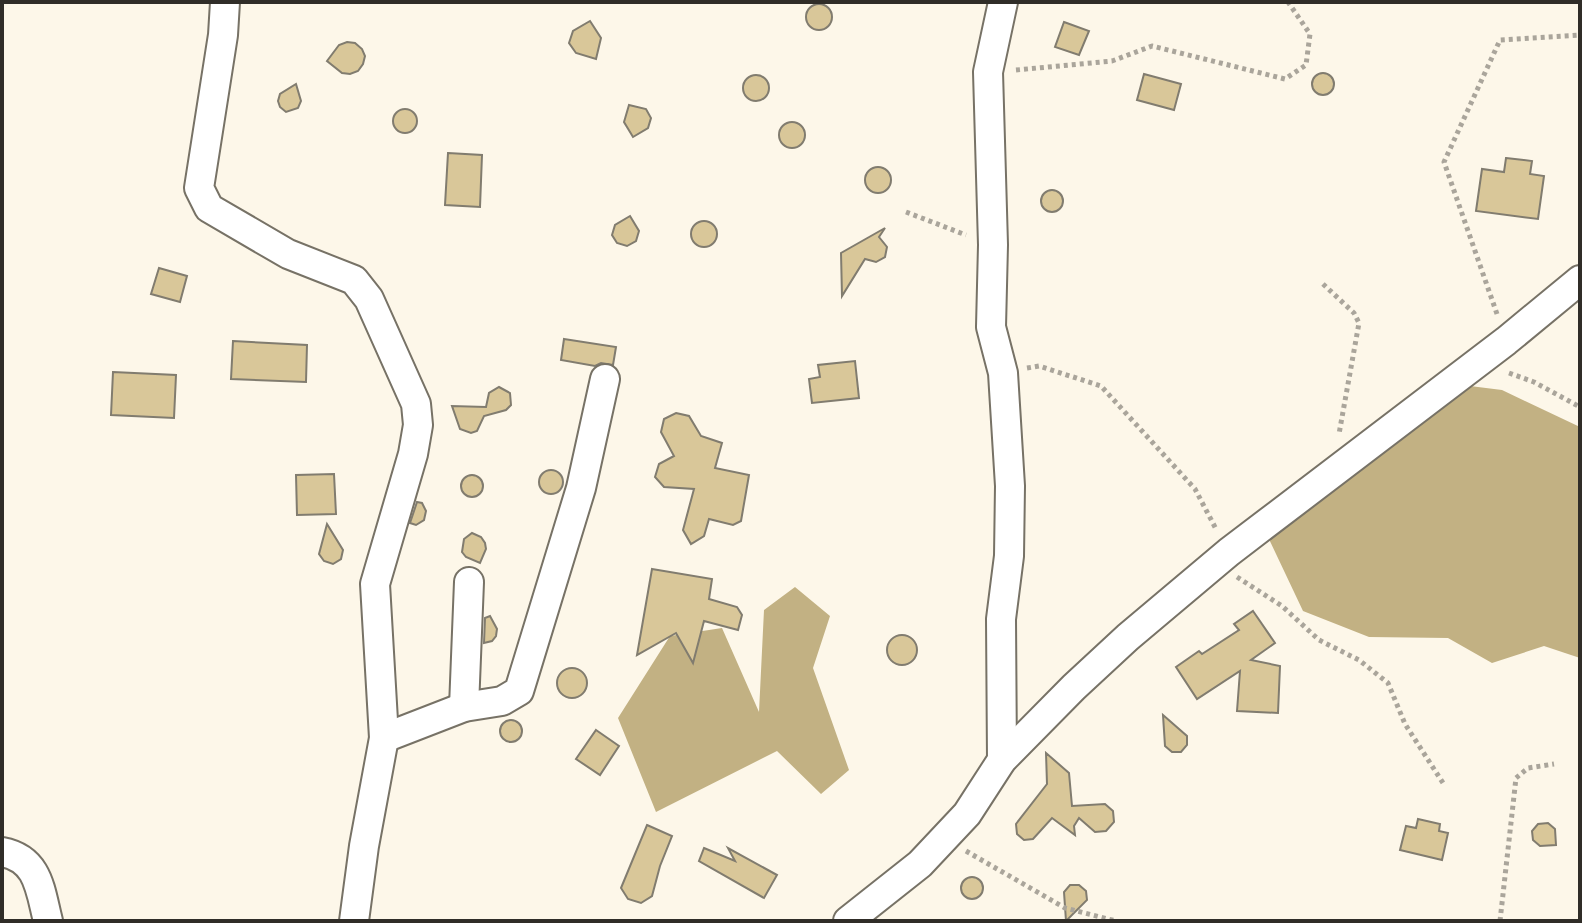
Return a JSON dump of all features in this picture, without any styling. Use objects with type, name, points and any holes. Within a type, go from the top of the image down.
[{"type":"street","points":[[225,2],[223,35],[199,188],[209,208],[288,254],[354,280],[369,299],[416,404],[418,425],[413,454],[375,584],[384,738],[354,921]]},
{"type":"street","points":[[1002,760],[1001,619],[1009,556],[1010,486],[1003,373],[991,327],[993,245],[988,72],[1003,2]]},
{"type":"street","points":[[848,921],[920,864],[967,814],[1002,760],[1074,687],[1222,558],[1478,363],[1580,280]]},
{"type":"street","points":[[384,738],[464,707],[502,701],[519,691],[581,488],[605,379]]},
{"type":"street","points":[[464,707],[469,582]]},
{"type":"street","points":[[2,852],[15,854],[36,874],[48,921]]},
{"type":"path","points":[[988,72],[1112,61],[1152,46],[1285,79],[1306,65],[1310,34],[1288,2]]},
{"type":"path","points":[[1506,341],[1444,162],[1500,40],[1580,35]]},
{"type":"path","points":[[906,212],[993,245]]},
{"type":"path","points":[[1323,284],[1354,313],[1359,323],[1338,435]]},
{"type":"path","points":[[1478,363],[1534,382],[1580,407]]},
{"type":"path","points":[[1003,373],[1039,366],[1101,386],[1195,489],[1222,558],[1319,640],[1359,660],[1388,683],[1405,724],[1443,783]]},
{"type":"path","points":[[1500,921],[1516,778],[1528,768],[1554,764]]},
{"type":"path","points":[[943,839],[1065,908],[1116,921]]},
{"type":"shaded area","points":[[1462,385],[1502,390],[1580,427],[1580,658],[1544,646],[1492,663],[1448,638],[1369,637],[1303,611],[1268,537]]},
{"type":"shaded area","points":[[795,587],[830,616],[813,668],[849,770],[821,794],[777,751],[656,812],[618,718],[670,636],[722,628],[759,712],[764,610]]},
{"type":"building","points":[[819,4],[828,8],[832,17],[828,26],[819,30],[810,26],[806,17],[810,8]]},
{"type":"building","points":[[590,21],[601,38],[596,59],[576,53],[569,43],[573,31]]},
{"type":"building","points":[[1064,22],[1089,31],[1079,55],[1055,47]]},
{"type":"building","points":[[355,43],[365,56],[358,71],[350,74],[342,73],[327,61],[339,45]]},
{"type":"building","points":[[1319,73],[1327,73],[1334,84],[1327,95],[1319,95],[1312,88],[1312,80]]},
{"type":"building","points":[[1144,74],[1181,84],[1174,110],[1137,100]]},
{"type":"building","points":[[756,75],[765,79],[769,88],[765,97],[756,101],[747,97],[743,88],[747,79]]},
{"type":"building","points":[[296,84],[301,101],[298,108],[286,112],[278,101],[280,94]]},
{"type":"building","points":[[629,105],[646,109],[651,118],[648,128],[633,137],[624,122]]},
{"type":"building","points":[[405,109],[413,113],[417,121],[413,129],[405,133],[397,129],[393,121],[397,113]]},
{"type":"building","points":[[792,122],[801,126],[805,135],[801,144],[792,148],[783,144],[779,135],[783,126]]},
{"type":"building","points":[[448,153],[482,155],[480,207],[445,205]]},
{"type":"building","points":[[1506,158],[1532,161],[1530,174],[1544,176],[1538,219],[1476,211],[1482,169],[1504,172]]},
{"type":"building","points":[[878,167],[887,171],[891,180],[887,189],[878,193],[869,189],[865,180],[869,171]]},
{"type":"building","points":[[1048,190],[1056,190],[1063,201],[1056,212],[1048,212],[1041,205],[1041,197]]},
{"type":"building","points":[[630,216],[639,231],[636,241],[627,246],[617,243],[612,235],[615,225]]},
{"type":"building","points":[[704,221],[713,225],[717,234],[713,243],[704,247],[695,243],[691,234],[695,225]]},
{"type":"building","points":[[885,228],[879,237],[887,247],[885,257],[876,262],[865,259],[842,296],[841,253]]},
{"type":"building","points":[[159,268],[187,276],[180,302],[151,294]]},
{"type":"building","points":[[564,339],[616,347],[613,365],[601,363],[595,366],[561,360]]},
{"type":"building","points":[[233,341],[307,345],[306,382],[231,379]]},
{"type":"building","points":[[855,361],[859,398],[812,403],[809,379],[820,377],[818,365]]},
{"type":"building","points":[[113,372],[176,375],[174,418],[111,415]]},
{"type":"building","points":[[499,387],[510,393],[511,405],[506,410],[484,416],[477,431],[471,433],[460,429],[452,406],[486,407],[489,393]]},
{"type":"building","points":[[676,413],[689,416],[701,436],[722,443],[715,468],[749,475],[741,521],[733,525],[709,519],[704,536],[691,544],[683,530],[694,489],[664,487],[655,477],[659,464],[674,456],[661,432],[664,419]]},
{"type":"building","points":[[551,470],[560,473],[563,482],[560,491],[551,494],[542,491],[539,482],[542,473]]},
{"type":"building","points":[[334,474],[336,514],[297,515],[296,475]]},
{"type":"building","points":[[472,475],[480,478],[483,486],[480,494],[472,497],[464,494],[461,486],[464,478]]},
{"type":"building","points":[[417,502],[422,503],[426,511],[424,520],[416,525],[410,523]]},
{"type":"building","points":[[327,524],[343,550],[341,559],[333,564],[324,561],[319,554]]},
{"type":"building","points":[[472,533],[485,543],[486,549],[480,563],[462,552],[464,539]]},
{"type":"building","points":[[652,569],[712,579],[709,599],[737,607],[742,615],[738,630],[704,621],[693,663],[676,633],[637,655]]},
{"type":"building","points":[[1253,611],[1275,643],[1251,660],[1280,666],[1278,713],[1237,711],[1240,671],[1197,699],[1176,667],[1239,630],[1234,624]]},
{"type":"building","points":[[490,616],[497,629],[496,636],[484,643],[485,618]]},
{"type":"building","points":[[902,635],[913,639],[917,650],[913,661],[902,665],[891,661],[887,650],[891,639]]},
{"type":"building","points":[[572,668],[583,672],[587,683],[583,694],[572,698],[561,694],[557,683],[561,672]]},
{"type":"building","points":[[1163,715],[1187,736],[1187,745],[1181,752],[1172,752],[1165,746]]},
{"type":"building","points":[[511,720],[519,723],[522,731],[519,739],[511,742],[503,739],[500,731],[503,723]]},
{"type":"building","points":[[596,730],[619,746],[600,775],[576,759]]},
{"type":"building","points":[[1046,753],[1069,773],[1072,806],[1105,804],[1113,811],[1114,822],[1106,831],[1095,832],[1079,818],[1074,826],[1075,835],[1052,818],[1033,839],[1024,840],[1017,834],[1016,824],[1047,784]]},
{"type":"building","points":[[1418,819],[1440,824],[1439,831],[1448,833],[1442,860],[1400,850],[1406,826],[1416,828]]},
{"type":"building","points":[[1548,823],[1555,829],[1556,845],[1540,846],[1533,840],[1532,831],[1538,824]]},
{"type":"building","points":[[647,825],[672,836],[652,896],[641,903],[628,899],[621,888]]},
{"type":"building","points":[[704,848],[735,861],[728,848],[777,875],[764,898],[699,861]]},
{"type":"building","points":[[968,877],[976,877],[983,888],[976,899],[968,899],[961,892],[961,884]]},
{"type":"building","points":[[1070,885],[1079,885],[1086,891],[1087,900],[1066,921],[1064,892]]}]
